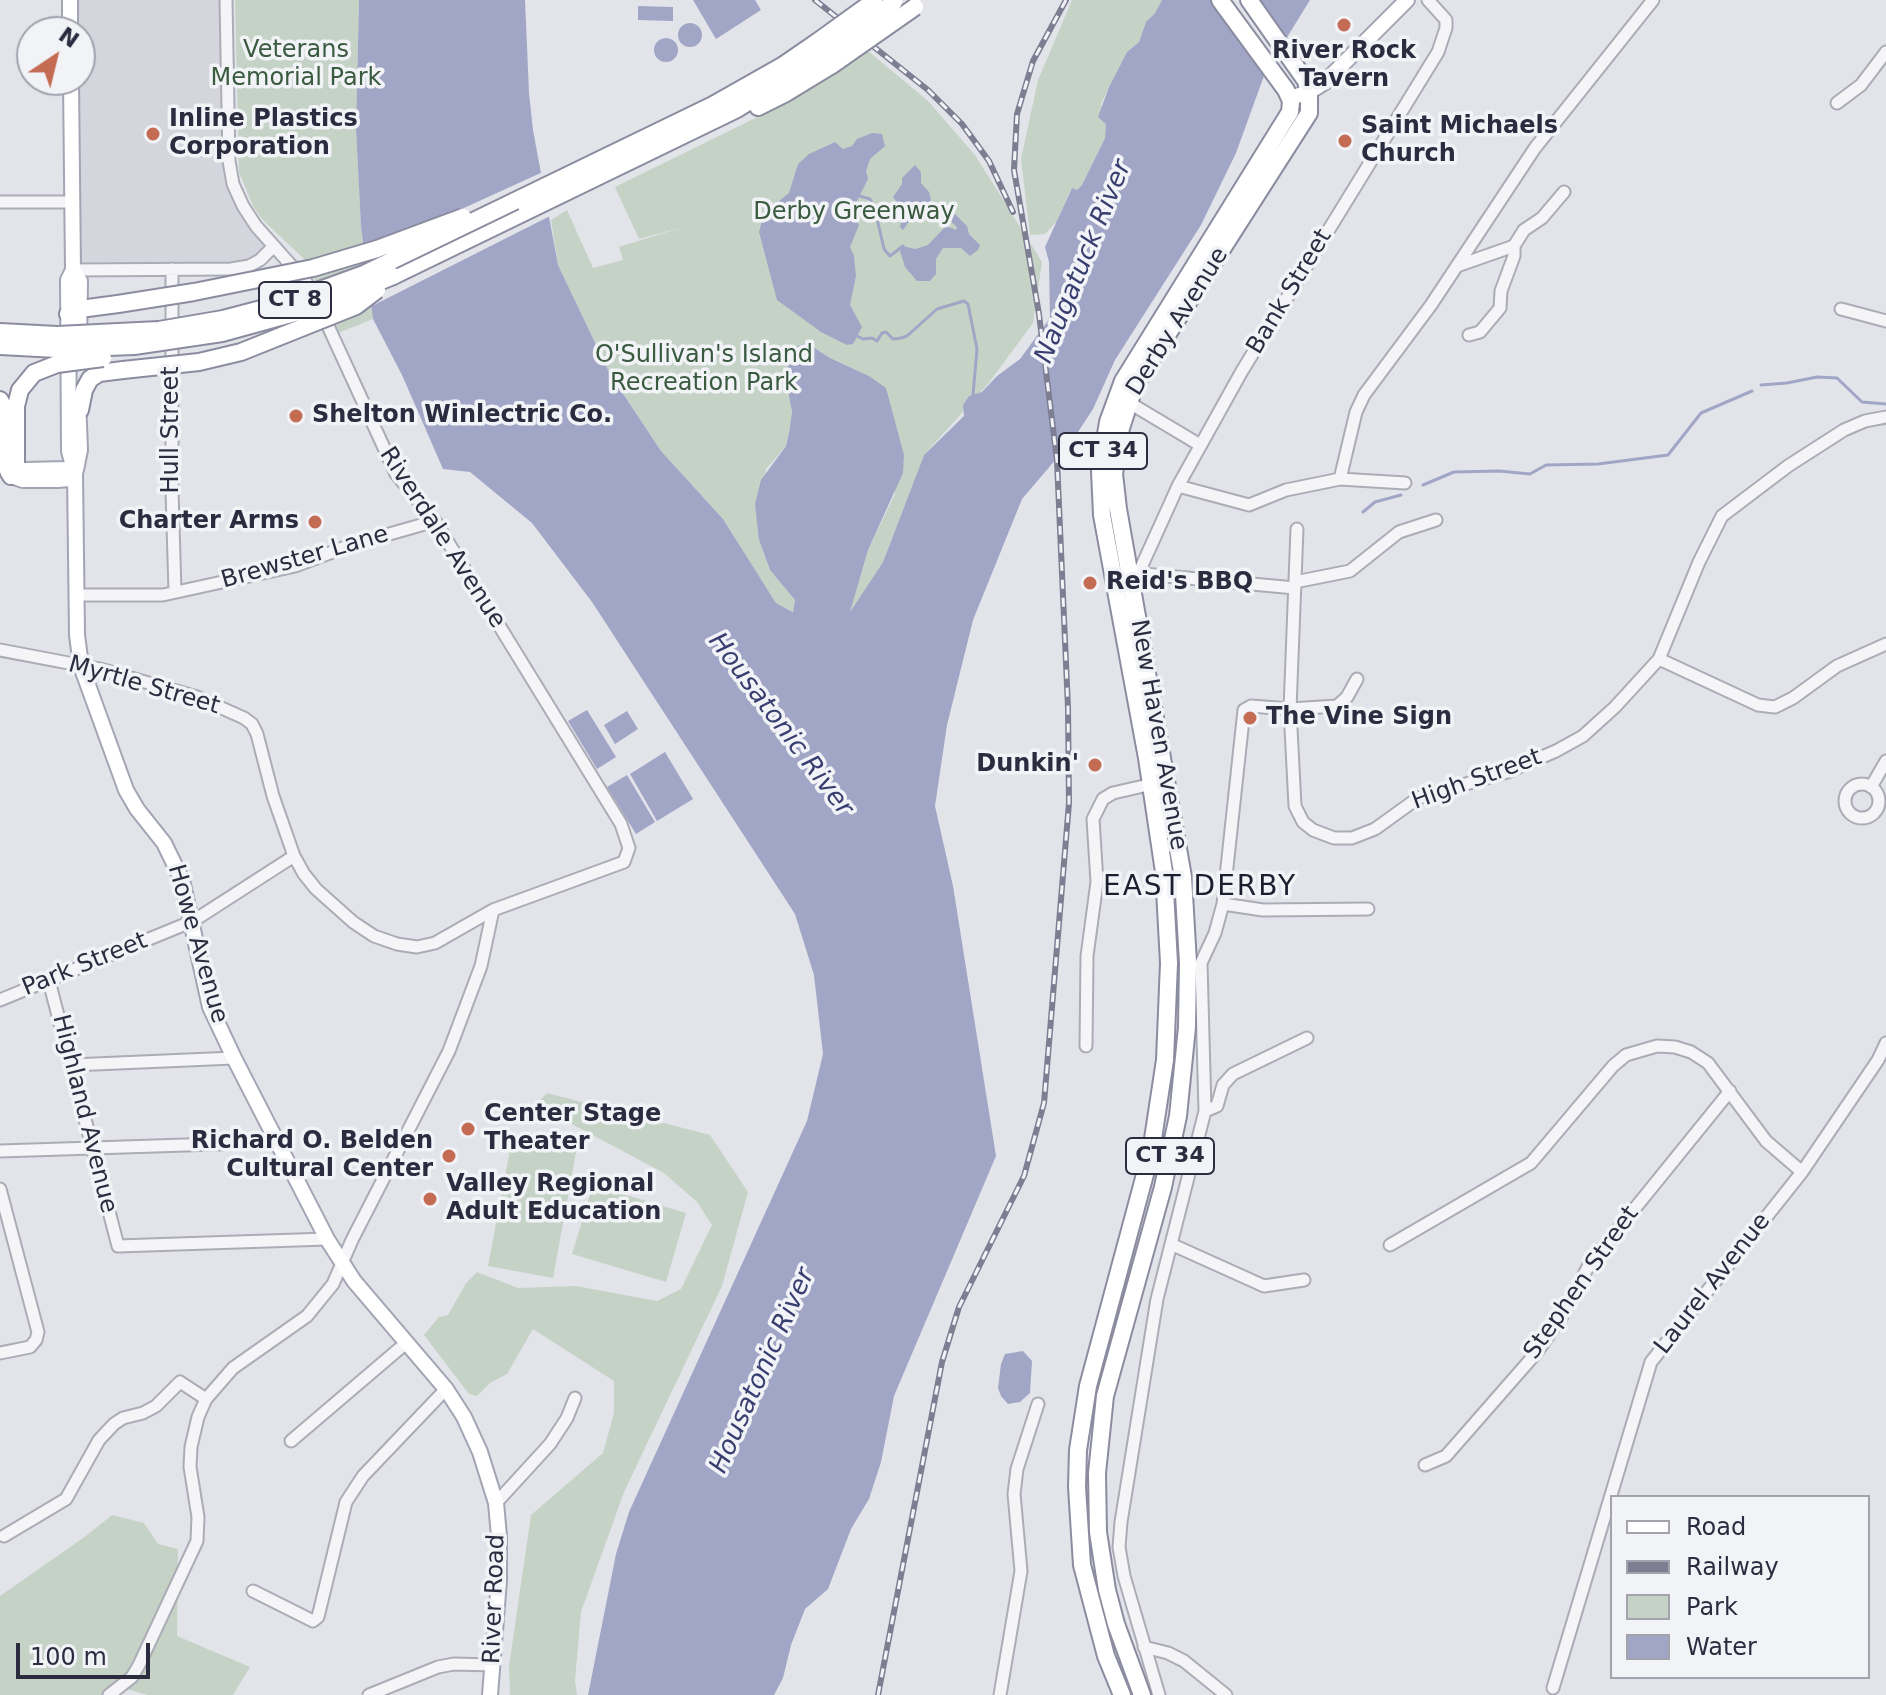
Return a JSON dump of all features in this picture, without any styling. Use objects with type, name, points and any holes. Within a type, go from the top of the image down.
[{"type":"highway","points":[[658,141],[732,120],[786,93],[825,53],[860,0]]},
{"type":"highway","name":"CT 8","points":[[825,53],[875,0]]},
{"type":"highway","points":[[1220,0],[1290,98]]},
{"type":"highway","points":[[1249,0],[1300,71],[1309,92]]},
{"type":"highway","name":"CT 8","points":[[0,346],[162,351],[192,339],[296,314],[393,276],[658,141],[782,66],[825,53],[896,1]]},
{"type":"highway","points":[[825,53],[919,3]]},
{"type":"highway","name":"Derby Avenue","points":[[1128,574],[1102,515],[1100,471],[1108,422],[1123,381],[1156,339],[1233,221],[1307,119],[1309,92]]},
{"type":"highway","name":"Derby Avenue","points":[[1233,221],[1289,116],[1290,98]]},
{"type":"highway","name":"CT 8","points":[[0,332],[57,349],[223,319],[274,306],[364,274],[515,201],[658,141]]},
{"type":"highway","points":[[74,311],[206,290],[313,268],[515,201]]},
{"type":"highway","points":[[80,410],[85,387],[93,376],[199,362],[241,352],[356,306],[393,276]]},
{"type":"highway","name":"Derby Avenue","points":[[1128,574],[1114,474],[1128,402],[1156,339]]},
{"type":"highway","points":[[0,400],[3,406],[6,476],[16,470],[16,406],[20,390],[57,349]]},
{"type":"highway","name":"New Haven Avenue","points":[[1122,1695],[1087,1594],[1079,1535],[1078,1450],[1083,1407],[1157,1121],[1165,1060],[1169,963],[1158,782],[1128,574]]},
{"type":"highway","name":"New Haven Avenue","points":[[1142,1695],[1107,1590],[1098,1532],[1097,1473],[1105,1396],[1163,1187],[1178,1116],[1194,963],[1183,877],[1158,782]]},
{"type":"highway","points":[[1101,1336],[1119,1342]]},
{"type":"main road","points":[[1290,98],[1309,92],[1325,82],[1407,0]]},
{"type":"main road","name":"Howe Avenue","points":[[71,96],[73,270],[80,281],[74,311],[69,451],[75,474],[77,635],[81,666],[126,790],[175,861],[187,895],[210,1007],[234,1058],[327,1239],[354,1281],[446,1389],[464,1417],[480,1452],[496,1503]]},
{"type":"main road","name":"Howe Avenue","points":[[74,311],[80,410],[79,462],[75,474]]},
{"type":"main road","points":[[6,476],[23,480],[68,479],[75,474]]},
{"type":"main road","name":"River Road","points":[[490,1695],[499,1580],[496,1503]]},
{"type":"street","name":"Riverdale Avenue","points":[[226,0],[229,161],[233,184],[243,206],[273,247],[306,282],[396,474],[435,521],[621,824],[627,836],[629,853],[624,862],[616,866]]},
{"type":"street","name":"Bank Street","points":[[1128,574],[1268,326],[1429,68],[1443,40],[1446,20],[1428,0]]},
{"type":"street","points":[[1340,479],[1356,412],[1364,395],[1457,266],[1535,148],[1653,0]]},
{"type":"street","points":[[1837,103],[1861,85],[1886,52]]},
{"type":"street","points":[[1469,335],[1480,332],[1500,308],[1501,291],[1514,256],[1514,246],[1524,230],[1542,218],[1564,192]]},
{"type":"street","points":[[0,202],[72,202]]},
{"type":"street","points":[[1457,266],[1514,246]]},
{"type":"street","points":[[73,270],[249,266],[273,247]]},
{"type":"street","name":"Hull Street","points":[[172,269],[175,592]]},
{"type":"street","points":[[1841,309],[1886,321]]},
{"type":"street","points":[[1128,402],[1200,445]]},
{"type":"street","name":"High Street","points":[[1297,529],[1290,709],[1294,799],[1298,814],[1308,826],[1323,835],[1352,838],[1375,829],[1418,798],[1507,772],[1569,745],[1597,725],[1659,659],[1699,562],[1722,516],[1788,466],[1844,430],[1886,417]]},
{"type":"street","points":[[1178,486],[1249,505],[1286,490],[1340,479],[1405,483]]},
{"type":"street","points":[[1128,574],[1295,585],[1350,571],[1399,532],[1436,520]]},
{"type":"street","name":"Brewster Lane","points":[[78,595],[163,595],[295,566],[351,545],[435,521]]},
{"type":"street","points":[[1659,659],[1758,705],[1775,707],[1793,698],[1837,666],[1886,644]]},
{"type":"street","name":"Myrtle Street","points":[[0,650],[100,669],[197,697],[231,711],[252,724],[294,856],[316,889],[374,936],[417,947],[435,943],[493,910],[616,866]]},
{"type":"street","points":[[1159,1695],[1124,1576],[1119,1547],[1121,1522],[1157,1299],[1205,1111],[1194,963],[1215,933],[1223,904],[1242,714],[1251,706],[1290,709],[1337,706],[1347,697],[1357,679]]},
{"type":"street","points":[[1871,787],[1886,761]]},
{"type":"street","points":[[1086,1046],[1087,956],[1097,882],[1093,819],[1108,795],[1158,782]]},
{"type":"street","name":"Park Street","points":[[0,1000],[193,921],[294,856]]},
{"type":"street","points":[[1223,904],[1263,910],[1368,909]]},
{"type":"street","points":[[109,1695],[132,1677],[139,1665],[197,1541],[198,1517],[190,1467],[191,1447],[206,1399],[233,1368],[307,1316],[333,1284],[352,1240],[449,1051],[481,966],[493,910]]},
{"type":"street","points":[[1169,963],[1194,963]]},
{"type":"street","name":"Highland Avenue","points":[[49,981],[118,1246],[327,1239]]},
{"type":"street","points":[[1205,1111],[1217,1106],[1223,1085],[1233,1074],[1307,1038]]},
{"type":"street","name":"Laurel Avenue","points":[[1611,1495],[1651,1362],[1802,1172],[1878,1060],[1886,1043]]},
{"type":"street","points":[[1390,1245],[1531,1163],[1613,1066],[1626,1055],[1657,1046],[1691,1052],[1708,1063],[1766,1141],[1802,1172]]},
{"type":"street","points":[[72,1065],[234,1058]]},
{"type":"street","name":"Stephen Street","points":[[1425,1465],[1446,1456],[1537,1352],[1562,1316],[1589,1265],[1730,1091]]},
{"type":"street","points":[[0,1151],[278,1142]]},
{"type":"street","points":[[0,1189],[38,1332],[30,1347],[0,1353]]},
{"type":"street","points":[[1173,1245],[1264,1286],[1304,1280]]},
{"type":"street","points":[[291,1441],[406,1343]]},
{"type":"street","points":[[4,1536],[66,1499],[99,1440],[114,1424],[156,1406],[180,1382],[206,1399]]},
{"type":"street","points":[[253,1591],[313,1621],[318,1617],[346,1502],[363,1476],[446,1389]]},
{"type":"street","points":[[496,1503],[550,1444],[567,1418],[575,1398]]},
{"type":"street","points":[[1000,1695],[1021,1571],[1014,1494],[1017,1469],[1038,1404]]},
{"type":"street","name":"Laurel Avenue","points":[[1553,1688],[1610,1498]]},
{"type":"street","points":[[1144,1647],[1184,1661],[1226,1695]]},
{"type":"street","points":[[369,1695],[438,1667],[454,1664],[493,1665]]},
{"type":"shaded area","points":[[70,0],[226,0],[233,184],[273,247],[249,266],[73,270],[71,96],[96,96],[96,16],[70,16]]},
{"type":"green space","name":"Veterans Memorial Park","points":[[235,0],[359,0],[356,128],[361,227],[373,319],[338,333],[304,259],[262,219],[239,172]]},
{"type":"green space","points":[[1072,0],[1162,0],[1146,23],[1139,42],[1127,52],[1101,104],[1107,124],[1105,138],[1082,185],[1077,190],[1071,189],[1057,221],[1045,234],[1030,235],[1021,159],[1038,80]]},
{"type":"green space","name":"Derby Greenway","points":[[867,50],[928,101],[975,155],[1042,262],[1033,323],[988,384],[924,455],[883,562],[848,615],[868,550],[895,494],[869,376],[830,358],[807,343],[785,375],[792,412],[789,433],[786,446],[766,469],[759,540],[770,570],[795,600],[794,612],[776,603],[723,519],[661,451],[610,374],[558,265],[551,220],[567,210],[593,268],[623,260],[619,247],[683,227],[639,239],[615,187],[788,102]]},
{"type":"green space","points":[[547,1093],[710,1135],[748,1192],[722,1286],[624,1492],[581,1612],[575,1680],[577,1695],[510,1695],[509,1666],[531,1515],[603,1453],[614,1413],[614,1381],[533,1329],[507,1374],[490,1383],[477,1396],[469,1394],[424,1335],[439,1317],[448,1315],[466,1283],[477,1272],[518,1288],[576,1286],[657,1301],[681,1289],[712,1225],[697,1202],[664,1173],[536,1105]]},
{"type":"green space","points":[[513,1134],[577,1147],[553,1278],[488,1266]]},
{"type":"green space","points":[[593,1185],[686,1213],[666,1282],[572,1254]]},
{"type":"green space","points":[[112,1515],[144,1523],[158,1544],[178,1549],[177,1636],[250,1667],[233,1695],[148,1695],[112,1685],[102,1695],[0,1695],[0,1596]]},
{"type":"water","points":[[359,0],[525,0],[533,130],[558,265],[610,374],[661,451],[723,519],[776,603],[793,612],[795,600],[770,570],[759,540],[755,504],[761,480],[786,446],[792,412],[785,375],[794,347],[807,343],[886,388],[904,455],[903,473],[868,550],[850,612],[883,562],[924,455],[964,416],[963,405],[969,396],[982,392],[1020,359],[1050,318],[1049,262],[1045,247],[1072,188],[1077,190],[1082,185],[1105,138],[1106,124],[1098,117],[1109,87],[1127,52],[1139,42],[1146,22],[1162,0],[1310,0],[1265,73],[1236,153],[1201,225],[1115,360],[1093,409],[1074,438],[1022,499],[973,620],[947,725],[935,806],[953,886],[996,1156],[894,1396],[881,1462],[869,1499],[851,1529],[828,1589],[805,1609],[791,1645],[783,1678],[774,1695],[588,1695],[616,1554],[629,1512],[807,1121],[823,1054],[814,975],[795,914],[592,602],[532,523],[470,472],[443,469],[402,375],[373,319],[361,227],[356,128]]},
{"type":"water","points":[[693,0],[755,0],[761,10],[716,39]]},
{"type":"water","points":[[638,6],[673,7],[673,21],[638,20]]},
{"type":"water","points":[[690,23],[699,26],[702,35],[699,44],[690,47],[681,44],[678,35],[681,26]]},
{"type":"water","points":[[666,38],[675,41],[678,50],[675,59],[666,62],[657,59],[654,50],[657,41]]},
{"type":"water","points":[[872,133],[882,134],[885,146],[870,159],[866,171],[868,179],[851,213],[859,225],[850,247],[856,276],[850,305],[862,327],[853,344],[847,345],[821,332],[777,300],[759,232],[764,213],[789,193],[798,164],[809,154],[835,142],[843,149],[852,146],[857,139]]},
{"type":"water","points":[[915,165],[921,172],[921,183],[931,200],[903,230],[900,227],[902,217],[899,205],[893,197],[902,184],[902,178]]},
{"type":"water","points":[[955,214],[980,245],[978,250],[970,256],[961,248],[943,248],[936,259],[936,274],[930,281],[917,281],[905,267],[900,251],[903,246],[915,249],[928,245],[946,226],[956,230],[957,227],[948,219]]},
{"type":"water","points":[[587,710],[616,757],[597,769],[568,721]]},
{"type":"water","points":[[627,711],[638,729],[615,744],[604,725]]},
{"type":"water","points":[[665,752],[693,799],[657,821],[630,774]]},
{"type":"water","points":[[627,775],[655,822],[636,834],[607,787]]},
{"type":"water","points":[[1023,1351],[1032,1361],[1030,1393],[1020,1402],[1008,1404],[998,1388],[1001,1364],[1005,1354]]},
{"type":"pier","points":[[1212,0],[1258,0],[1289,41],[1266,74]]},
{"type":"pier","points":[[545,171],[554,214],[368,308],[360,246],[442,218]]},
{"type":"waterway","points":[[856,195],[870,199],[884,249],[890,256],[903,246]]},
{"type":"waterway","points":[[877,217],[899,208]]},
{"type":"waterway","points":[[855,335],[877,341],[886,332],[893,339],[901,338],[937,309],[964,301],[968,304],[977,349],[973,395]]},
{"type":"waterway","points":[[1761,385],[1817,377],[1837,378],[1862,402],[1886,404]]},
{"type":"waterway","points":[[1423,485],[1454,472],[1530,474],[1546,465],[1598,464],[1668,455],[1701,413],[1752,391]]},
{"type":"waterway","points":[[1363,512],[1375,502],[1401,495]]},
{"type":"railway","points":[[815,0],[928,90],[962,124],[989,161],[1013,212]]},
{"type":"railway","points":[[878,1695],[942,1362],[959,1307],[1024,1176],[1044,1103],[1069,803],[1068,708],[1057,461],[1039,314],[1014,170],[1017,114],[1033,61],[1066,0]]},
{"type":"place","name":"River Rock Tavern","points":[[1344,25]]},
{"type":"place","name":"Inline Plastics Corporation","points":[[153,134]]},
{"type":"place","name":"Saint Michaels Church","points":[[1345,141]]},
{"type":"place","name":"Shelton Winlectric Co.","points":[[296,416]]},
{"type":"place","name":"Charter Arms","points":[[315,522]]},
{"type":"place","name":"Reid's BBQ","points":[[1090,583]]},
{"type":"place","name":"The Vine Sign","points":[[1250,718]]},
{"type":"place","name":"Dunkin'","points":[[1095,765]]},
{"type":"place","name":"Center Stage Theater","points":[[468,1129]]},
{"type":"place","name":"Richard O. Belden Cultural Center","points":[[449,1156]]},
{"type":"place","name":"Valley Regional Adult Education","points":[[430,1199]]},
{"type":"district","name":"EAST DERBY","points":[[1200,888]]},
{"type":"water label","name":"Naugatuck River","points":[[1084,262]]},
{"type":"water label","name":"Housatonic River","points":[[780,725]]},
{"type":"water label","name":"Housatonic River","points":[[763,1371]]},
{"type":"park label","name":"O'Sullivan's Island Recreation Park","points":[[704,370]]}]
